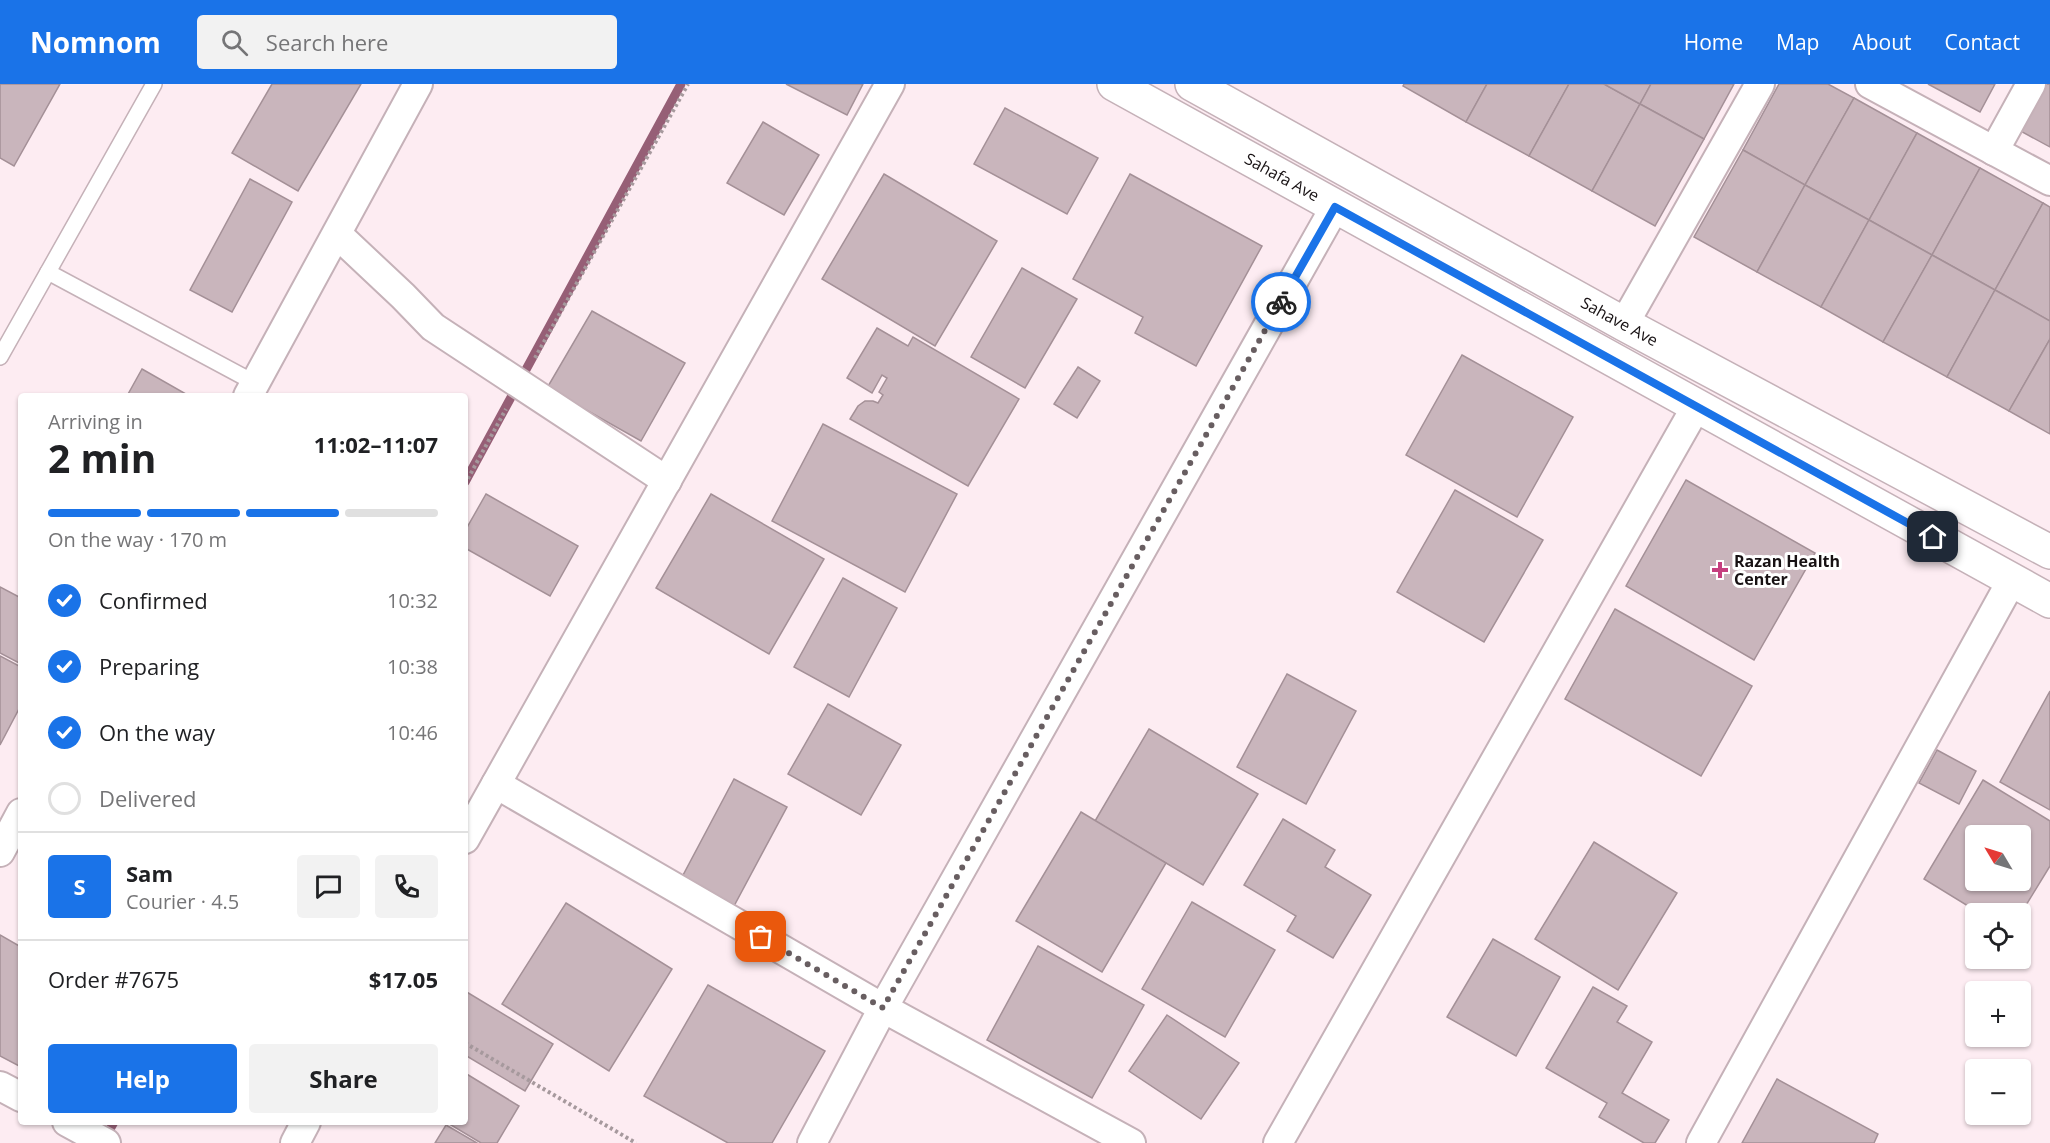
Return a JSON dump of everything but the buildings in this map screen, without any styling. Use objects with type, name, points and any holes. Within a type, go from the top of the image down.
[{"type":"main road","name":"Sahafa Ave","points":[[1114,84],[2050,601]]},
{"type":"main road","name":"Sahave Ave","points":[[1209,88],[1624,324],[2047,545]]},
{"type":"street","points":[[251,389],[418,84]]},
{"type":"street","points":[[468,834],[890,84]]},
{"type":"street","points":[[1624,324],[1760,84]]},
{"type":"street","points":[[1870,84],[2050,181]]},
{"type":"street","points":[[1994,151],[2031,84]]},
{"type":"street","points":[[812,1143],[883,1008],[1335,207]]},
{"type":"street","points":[[337,234],[433,327],[667,481]]},
{"type":"street","points":[[1278,1143],[1696,407]]},
{"type":"street","points":[[1701,1143],[2012,580]]},
{"type":"street","points":[[496,784],[883,1008],[1131,1143]]},
{"type":"street","points":[[0,852],[18,819]]},
{"type":"street","points":[[0,1086],[18,1095]]},
{"type":"street","points":[[73,1125],[106,1143]]},
{"type":"street","points":[[295,1143],[304,1125]]},
{"type":"lane","points":[[0,357],[154,84]]},
{"type":"lane","points":[[48,272],[251,389]]},
{"type":"path","points":[[468,479],[688,84]]},
{"type":"path","points":[[468,1045],[636,1143]]},
{"type":"waterway","points":[[468,476],[681,84]]},
{"type":"waterway","points":[[105,1138],[112,1125]]},
{"type":"way so far","points":[[761,937],[883,1008],[1281,302]]},
{"type":"place","name":"Razan Health Center","points":[[1720,570]]},
{"type":"route","points":[[1281,302],[1335,207],[1933,537]]}]
